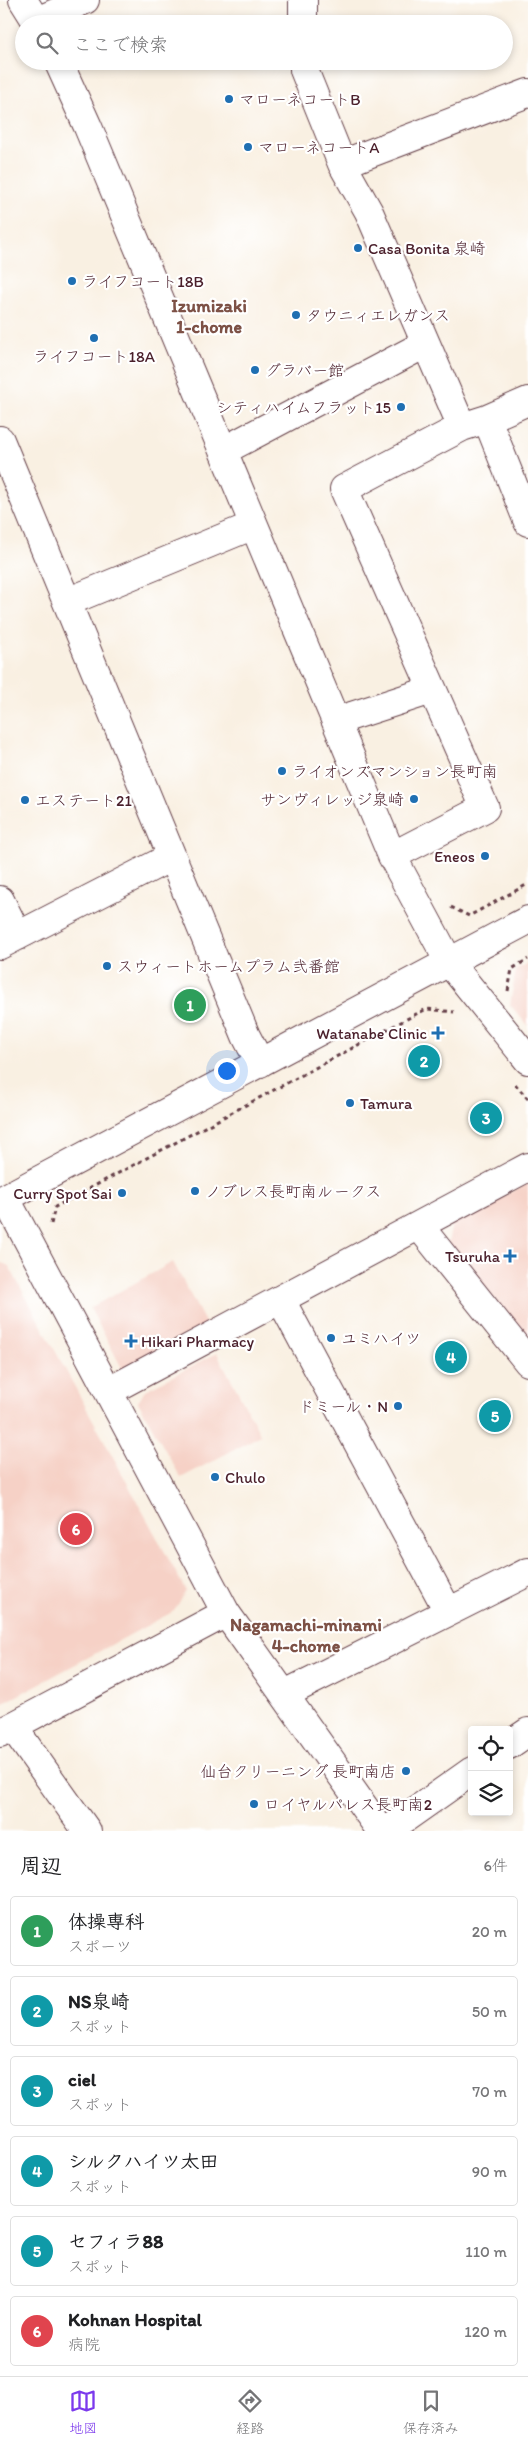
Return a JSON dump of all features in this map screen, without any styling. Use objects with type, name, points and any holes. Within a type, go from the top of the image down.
[{"type":"street","points":[[33,15],[84,0]]},
{"type":"street","points":[[303,0],[304,15]]},
{"type":"street","points":[[62,70],[88,127],[392,856],[449,962],[528,1060]]},
{"type":"street","points":[[304,70],[342,164],[369,212],[425,344],[475,423],[528,522]]},
{"type":"street","points":[[342,164],[528,93]]},
{"type":"street","points":[[223,451],[425,344]]},
{"type":"street","points":[[392,856],[485,808],[344,489],[475,423],[528,402]]},
{"type":"street","points":[[0,440],[171,857],[246,1036],[260,1063]]},
{"type":"street","points":[[68,602],[254,525]]},
{"type":"street","points":[[336,721],[432,690]]},
{"type":"street","points":[[0,900],[9,941],[171,857]]},
{"type":"street","points":[[381,1831],[226,1613],[109,1391],[3,1200],[528,920]]},
{"type":"street","points":[[109,1391],[420,1227],[528,1167]]},
{"type":"street","points":[[420,1227],[528,1362]]},
{"type":"street","points":[[281,1300],[448,1611]]},
{"type":"street","points":[[285,1694],[448,1611],[524,1580]]},
{"type":"street","points":[[87,1831],[6,1730],[226,1613]]},
{"type":"street","points":[[513,1742],[528,1732]]},
{"type":"street","points":[[387,1831],[468,1774]]},
{"type":"path","points":[[448,906],[469,916],[528,884]]},
{"type":"path","points":[[507,995],[512,968],[528,960]]},
{"type":"path","points":[[46,1228],[51,1224],[54,1207],[418,1013],[427,1009],[455,1013]]},
{"type":"shaded area","points":[[528,963],[528,1026],[510,1005],[516,969]]},
{"type":"shaded area","points":[[528,1183],[528,1339],[448,1243],[452,1223]]},
{"type":"shaded area","points":[[0,1262],[9,1266],[186,1591],[174,1611],[0,1705]]},
{"type":"shaded area","points":[[173,1262],[207,1326],[123,1370],[90,1308]]},
{"type":"shaded area","points":[[217,1353],[261,1435],[181,1478],[138,1402],[144,1391]]},
{"type":"place","name":"マローネコートB","points":[[229,99]]},
{"type":"place","name":"マローネコートA","points":[[248,147]]},
{"type":"place","name":"Casa Bonita 泉崎","points":[[358,248]]},
{"type":"place","name":"ライフコート18B","points":[[72,281]]},
{"type":"place","name":"タウニィエレガンス","points":[[296,315]]},
{"type":"place","name":"ライフコート18A","points":[[94,338]]},
{"type":"place","name":"グラバー館","points":[[255,370]]},
{"type":"place","name":"シティハイムフラット15","points":[[401,407]]},
{"type":"place","name":"ライオンズマンション長町南","points":[[282,771]]},
{"type":"place","name":"サンヴィレッジ泉崎","points":[[414,799]]},
{"type":"place","name":"エステート21","points":[[25,800]]},
{"type":"place","name":"Eneos","points":[[485,856]]},
{"type":"place","name":"スウィートホームプラム弐番館","points":[[107,966]]},
{"type":"place","name":"体操専科","points":[[190,1005]]},
{"type":"place","name":"Watanabe Clinic","points":[[438,1033]]},
{"type":"place","name":"NS泉崎","points":[[424,1061]]},
{"type":"place","name":"Tamura","points":[[350,1103]]},
{"type":"place","name":"ciel","points":[[486,1118]]},
{"type":"place","name":"ノブレス長町南ルークス","points":[[195,1191]]},
{"type":"place","name":"Curry Spot Sai","points":[[122,1193]]},
{"type":"place","name":"Tsuruha","points":[[510,1256]]},
{"type":"place","name":"ユミハイツ","points":[[331,1338]]},
{"type":"place","name":"Hikari Pharmacy","points":[[131,1341]]},
{"type":"place","name":"シルクハイツ太田","points":[[451,1357]]},
{"type":"place","name":"ドミール・N","points":[[398,1406]]},
{"type":"place","name":"セフィラ88","points":[[495,1416]]},
{"type":"place","name":"Chulo","points":[[215,1477]]},
{"type":"place","name":"Kohnan Hospital","points":[[76,1529]]},
{"type":"place","name":"仙台クリーニング 長町南店","points":[[406,1771]]},
{"type":"place","name":"ロイヤルパレス長町南2","points":[[254,1804]]},
{"type":"district","name":"Izumizaki 1-chome","points":[[209,316]]},
{"type":"district","name":"Nagamachi-minami 4-chome","points":[[306,1635]]}]
